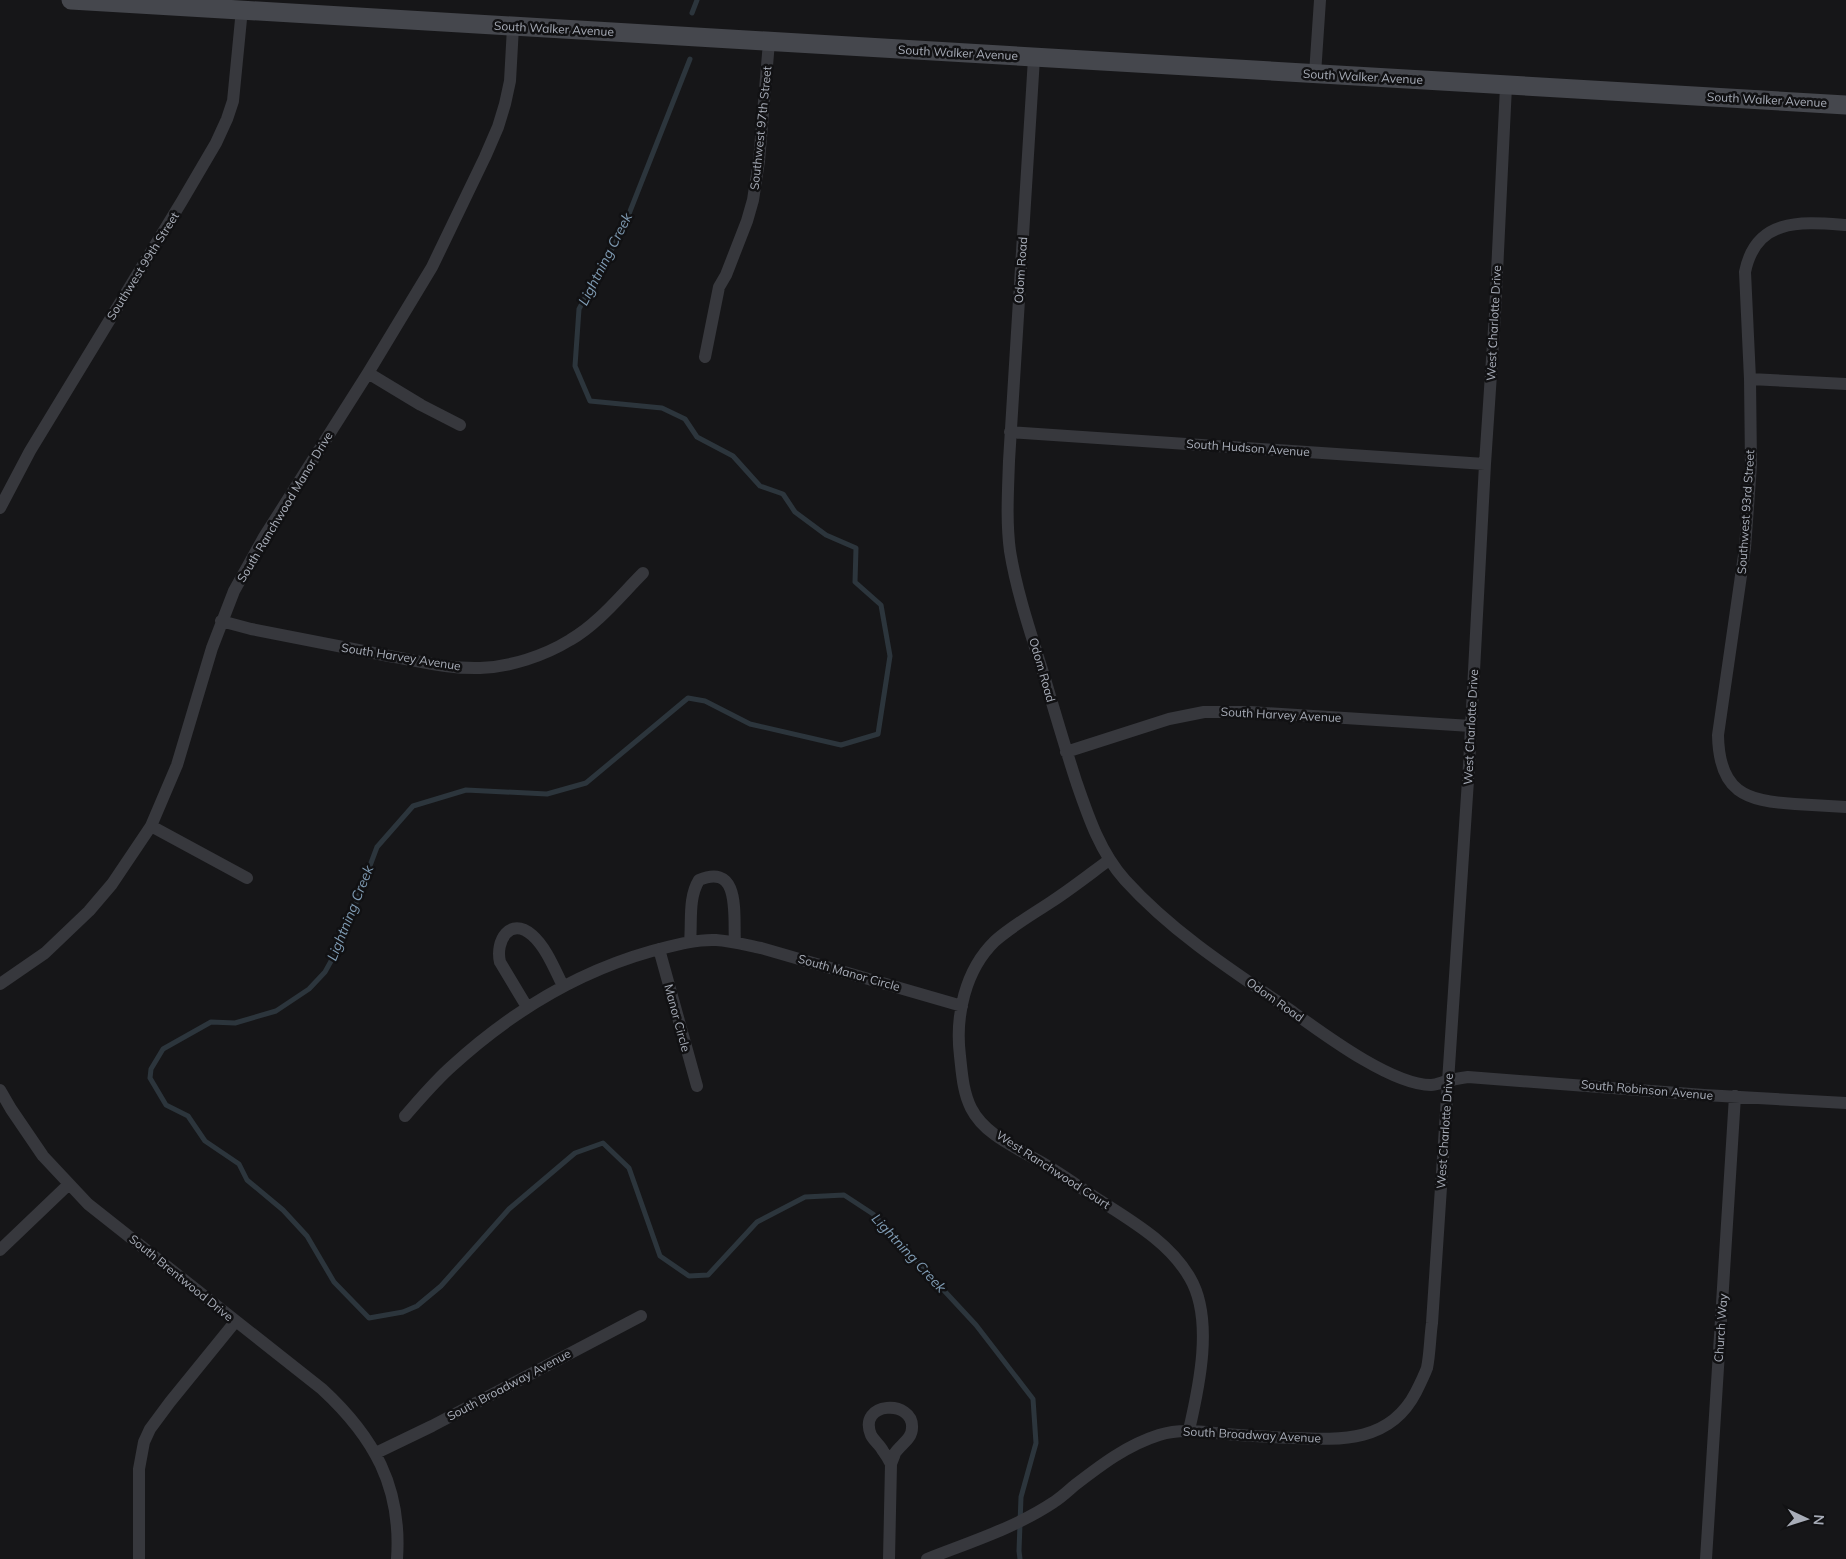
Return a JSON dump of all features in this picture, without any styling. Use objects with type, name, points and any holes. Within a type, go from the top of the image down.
[{"type":"main road","name":"South Walker Avenue","points":[[71,0],[242,9],[269,5],[513,27],[1846,105]]},
{"type":"street","points":[[1315,74],[1320,0]]},
{"type":"street","name":"Southwest 99th Street","points":[[0,508],[30,451],[216,143],[233,101],[242,9]]},
{"type":"street","name":"South Ranchwood Manor Drive","points":[[0,984],[45,953],[89,911],[112,884],[151,826],[177,765],[197,692],[221,621],[234,591],[264,538],[432,267],[498,127],[510,82],[513,27]]},
{"type":"street","name":"Southwest 97th Street","points":[[705,357],[719,288],[753,200],[759,161],[769,42]]},
{"type":"street","name":"Odom Road","points":[[1034,58],[1010,432],[1007,509],[1012,563],[1066,752],[1088,816],[1109,860],[1125,880],[1157,911],[1208,953],[1363,1060],[1421,1085],[1434,1086],[1448,1080]]},
{"type":"street","name":"West Charlotte Drive","points":[[1427,1368],[1434,1293],[1471,726],[1506,86]]},
{"type":"street","name":"Southwest 93rd Street","points":[[1846,225],[1811,223],[1786,225],[1769,232],[1755,245],[1750,254],[1745,272],[1750,379],[1751,465],[1745,548],[1718,735],[1720,762],[1728,779],[1742,792],[1768,803],[1846,807]]},
{"type":"street","points":[[368,373],[420,405],[460,425]]},
{"type":"street","points":[[1750,379],[1846,384]]},
{"type":"street","name":"South Hudson Avenue","points":[[1010,432],[1485,464]]},
{"type":"street","name":"South Harvey Avenue","points":[[221,621],[251,629],[441,665],[480,668],[521,661],[550,651],[571,640],[594,622],[643,573]]},
{"type":"street","name":"South Harvey Avenue","points":[[1066,752],[1169,718],[1204,712],[1250,712],[1471,726]]},
{"type":"street","points":[[151,826],[247,878]]},
{"type":"street","name":"West Ranchwood Court","points":[[1109,860],[1074,887],[996,941],[982,956],[967,984],[958,1025],[958,1046],[962,1080],[972,1109],[980,1121],[1008,1144],[1040,1161],[1151,1235],[1174,1254],[1191,1279],[1198,1296],[1202,1344],[1201,1367],[1189,1430]]},
{"type":"street","points":[[690,942],[693,894],[696,886],[699,880],[715,876],[722,878],[730,886],[734,902],[735,942]]},
{"type":"street","points":[[527,1007],[500,962],[498,954],[499,944],[506,932],[518,929],[531,934],[538,942],[563,986]]},
{"type":"street","name":"South Manor Circle","points":[[405,1116],[451,1067],[477,1044],[527,1007],[563,986],[629,958],[690,942],[714,940],[735,942],[962,1006]]},
{"type":"street","name":"Manor Circle","points":[[659,949],[697,1086]]},
{"type":"street","name":"South Robinson Avenue","points":[[1448,1080],[1477,1077],[1846,1103]]},
{"type":"street","name":"South Brentwood Drive","points":[[0,1090],[43,1156],[68,1185],[88,1204],[322,1389],[352,1419],[376,1453],[393,1498],[398,1540],[397,1559]]},
{"type":"street","name":"Church Way","points":[[1706,1559],[1735,1096]]},
{"type":"street","points":[[0,1250],[68,1185]]},
{"type":"street","name":"South Broadway Avenue","points":[[376,1453],[432,1426],[642,1316]]},
{"type":"street","points":[[139,1559],[139,1469],[144,1442],[150,1429],[170,1402],[235,1322]]},
{"type":"street","name":"South Broadway Avenue","points":[[927,1559],[1003,1530],[1029,1517],[1056,1501],[1123,1451],[1159,1435],[1189,1430],[1321,1439],[1346,1438],[1375,1432],[1400,1416],[1412,1401],[1427,1368]]},
{"type":"street","points":[[889,1559],[891,1464]]},
{"type":"waterway","name":"Lightning Creek","points":[[692,13],[697,0]]},
{"type":"waterway","name":"Lightning Creek","points":[[690,59],[623,229],[579,309],[575,366],[590,401],[662,408],[685,419],[697,437],[733,456],[760,486],[783,494],[795,512],[826,535],[856,548],[855,582],[881,605],[890,656],[878,734],[841,745],[750,724],[705,701],[688,698],[586,783],[547,794],[466,790],[413,806],[377,847],[341,943],[325,972],[309,989],[276,1011],[235,1023],[211,1022],[163,1049],[151,1069],[150,1078],[166,1105],[188,1116],[205,1141],[239,1164],[247,1180],[283,1210],[307,1236],[334,1282],[369,1318],[403,1312],[417,1306],[441,1286],[509,1209],[575,1153],[603,1143],[629,1168],[660,1256],[689,1276],[708,1275],[757,1222],[805,1197],[844,1195],[873,1214],[976,1325],[1033,1399],[1036,1443],[1021,1497],[1020,1559]]}]
